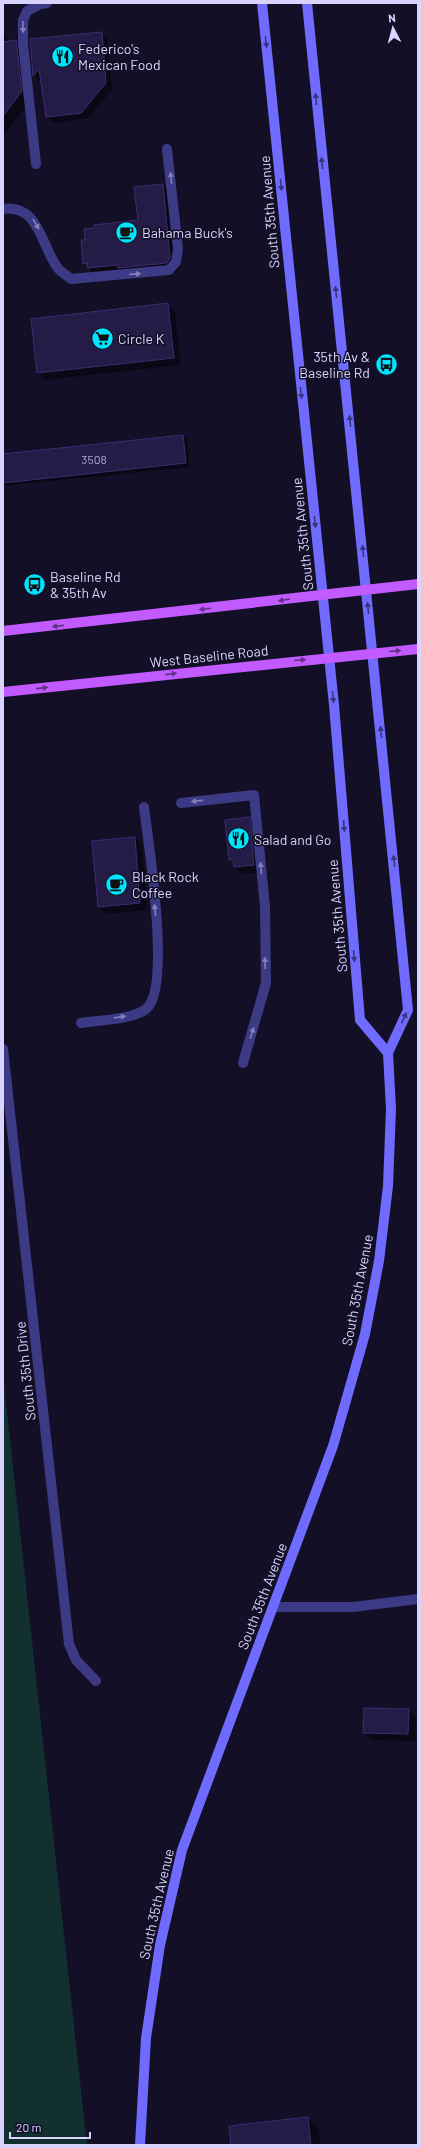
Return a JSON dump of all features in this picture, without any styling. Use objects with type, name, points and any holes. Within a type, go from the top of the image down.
[{"type":"main road","name":"South 35th Avenue","points":[[262,3],[329,658],[360,1020],[388,1053]]},
{"type":"main road","name":"South 35th Avenue","points":[[140,2145],[146,2038],[160,1945],[182,1850],[333,1446],[365,1334],[379,1261],[388,1186],[391,1108],[388,1053],[408,1010],[307,3]]},
{"type":"main road","points":[[3,631],[97,622],[322,594],[418,584]]},
{"type":"main road","name":"West Baseline Road","points":[[3,692],[418,649]]},
{"type":"street","points":[[36,164],[23,44],[23,20],[27,11],[40,4],[48,3]]},
{"type":"street","points":[[3,209],[25,212],[35,221],[58,268],[72,278],[169,270],[176,262],[178,248],[168,149]]},
{"type":"street","points":[[181,803],[254,795],[265,907],[266,983],[243,1063]]},
{"type":"street","points":[[81,1022],[136,1015],[147,1008],[154,997],[159,941],[144,807]]},
{"type":"street","name":"South 35th Drive","points":[[3,1048],[69,1644],[76,1660],[96,1681]]},
{"type":"street","points":[[273,1607],[353,1606],[418,1599]]},
{"type":"green space","points":[[3,1375],[87,2145],[3,2145]]},
{"type":"building","points":[[102,32],[106,83],[81,113],[46,117],[39,69],[33,76],[30,39]]},
{"type":"building","points":[[16,40],[22,91],[3,116],[3,42]]},
{"type":"building","name":"Bahama Buck's","points":[[163,184],[170,258],[167,263],[118,268],[117,265],[87,268],[87,263],[83,264],[81,240],[85,240],[84,229],[94,228],[94,225],[138,220],[134,187]]},
{"type":"building","name":"Circle K","points":[[168,303],[174,358],[37,373],[31,319]]},
{"type":"building","points":[[183,435],[186,463],[3,483],[3,454]]},
{"type":"building","name":"Salad and Go","points":[[250,817],[254,865],[234,867],[233,860],[229,860],[225,820]]},
{"type":"building","name":"Black Rock Coffee","points":[[135,837],[140,903],[98,907],[92,841]]},
{"type":"building","points":[[364,1708],[409,1709],[408,1734],[363,1733]]},
{"type":"building","points":[[308,2117],[311,2145],[231,2145],[229,2126]]},
{"type":"place","name":"Federico's Mexican Food","points":[[62,56]]},
{"type":"place","name":"Bahama Buck's","points":[[126,232]]},
{"type":"place","name":"Circle K","points":[[102,338]]},
{"type":"place","name":"35th Av & Baseline Rd","points":[[386,364]]},
{"type":"place","name":"Baseline Rd & 35th Av","points":[[34,584]]},
{"type":"place","name":"Salad and Go","points":[[239,839]]},
{"type":"place","name":"Black Rock Coffee","points":[[117,884]]}]
